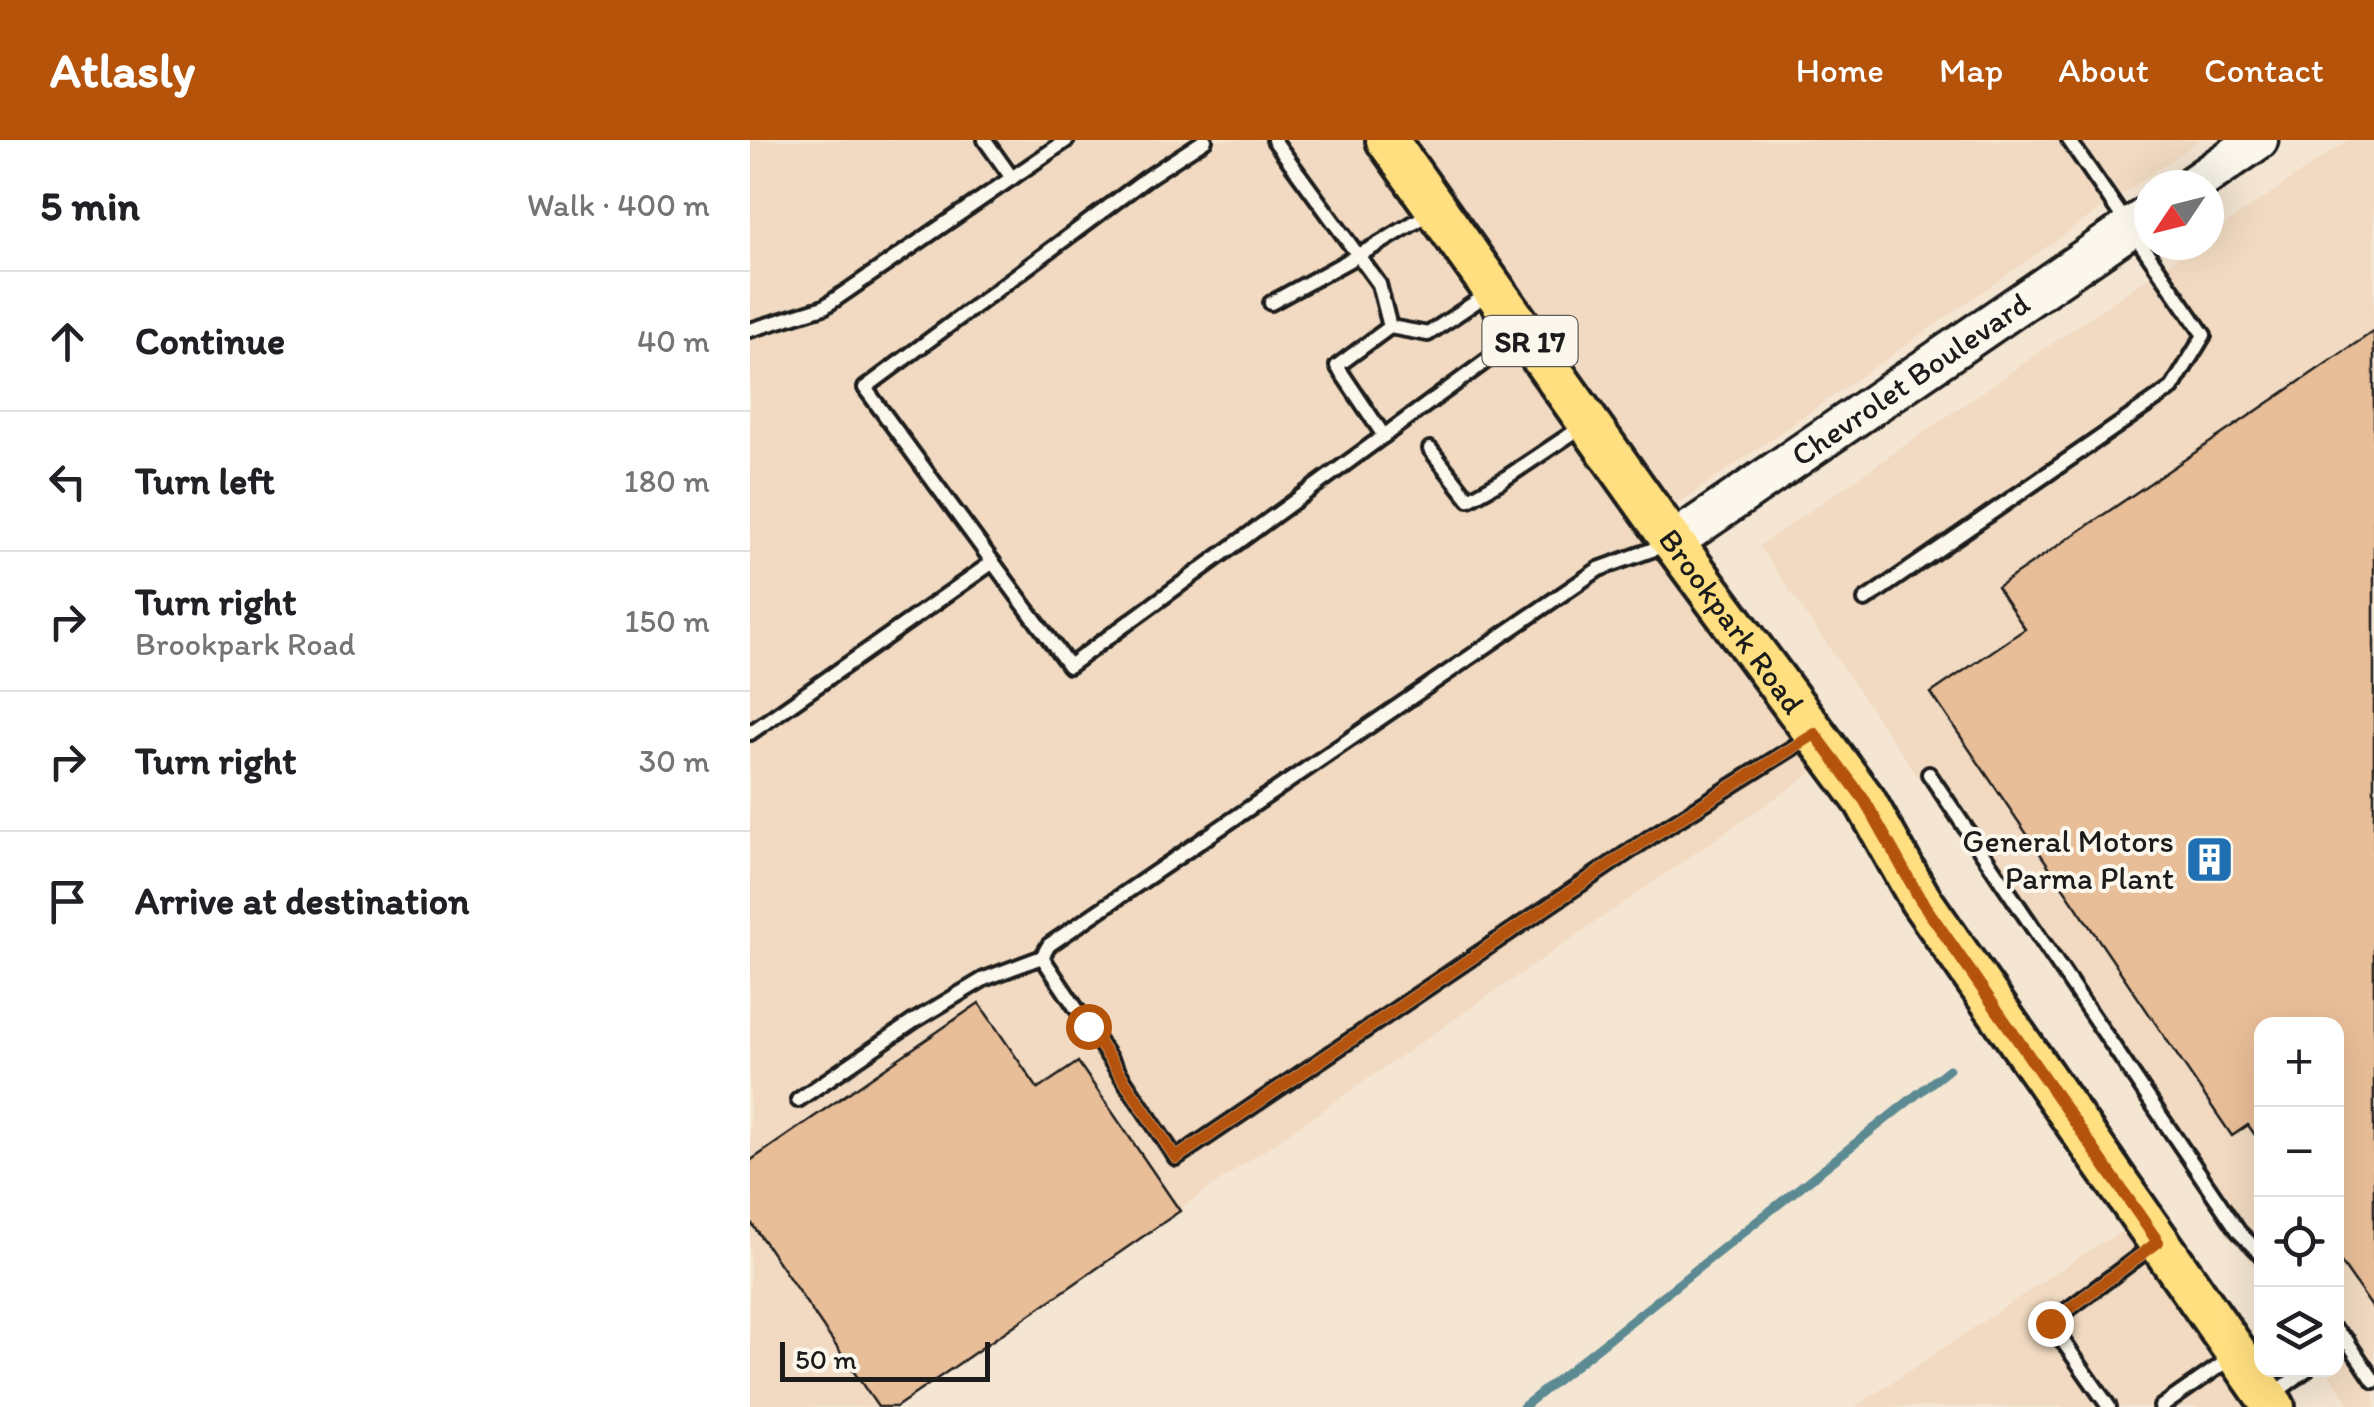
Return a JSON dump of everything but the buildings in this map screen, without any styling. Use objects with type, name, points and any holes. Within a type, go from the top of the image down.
[{"type":"main road","name":"Brookpark Road","points":[[1387,140],[1673,542],[1865,801],[1920,899],[2271,1403]]},
{"type":"main road","points":[[2215,170],[2258,140]]},
{"type":"main road","name":"Chevrolet Boulevard","points":[[1673,542],[2134,225]]},
{"type":"lane","points":[[986,140],[1012,178]]},
{"type":"lane","points":[[750,330],[824,307],[1067,140]]},
{"type":"lane","points":[[1205,140],[1147,178],[865,388],[1069,666],[1524,333]]},
{"type":"lane","points":[[1274,140],[1379,284],[1390,327]]},
{"type":"lane","points":[[2069,140],[2134,216]]},
{"type":"lane","points":[[1271,303],[1436,209]]},
{"type":"lane","points":[[1865,600],[2172,388],[2204,335],[2161,260]]},
{"type":"lane","points":[[1384,436],[1336,366],[1390,327],[1428,334],[1494,290]]},
{"type":"lane","points":[[1430,448],[1469,499],[1588,422]]},
{"type":"lane","points":[[798,1100],[984,978],[1042,956],[1050,944],[1600,569],[1673,542]]},
{"type":"lane","points":[[750,732],[993,562]]},
{"type":"lane","points":[[1042,956],[1176,1158],[1652,836],[1815,734]]},
{"type":"lane","points":[[1929,774],[2228,1216],[2254,1247]]},
{"type":"lane","points":[[2110,1407],[2050,1323],[2158,1242]]},
{"type":"lane","points":[[2344,1345],[2374,1381]]},
{"type":"lane","points":[[2162,1407],[2236,1354]]},
{"type":"lane","points":[[2271,1403],[2299,1377]]},
{"type":"shaded area","points":[[750,140],[2200,140],[2157,170],[2134,170],[2134,186],[1675,506],[1848,748],[892,1407],[750,1407]]},
{"type":"shaded area","points":[[2348,140],[2374,140],[2374,1407],[2352,1407],[2331,1377],[2344,1377],[2344,1017],[2254,1017],[2254,1266],[1759,546],[2173,260],[2224,260],[2224,226]]},
{"type":"shaded area","points":[[2129,1227],[2254,1407],[1855,1407],[2096,1246]]},
{"type":"waterway","points":[[1523,1407],[1949,1069]]},
{"type":"place","name":"General Motors Parma Plant","points":[[2209,859]]},
{"type":"route","points":[[1088,1026],[1176,1158],[1652,836],[1815,734],[1865,801],[1920,899],[2158,1242],[2050,1323]]}]
